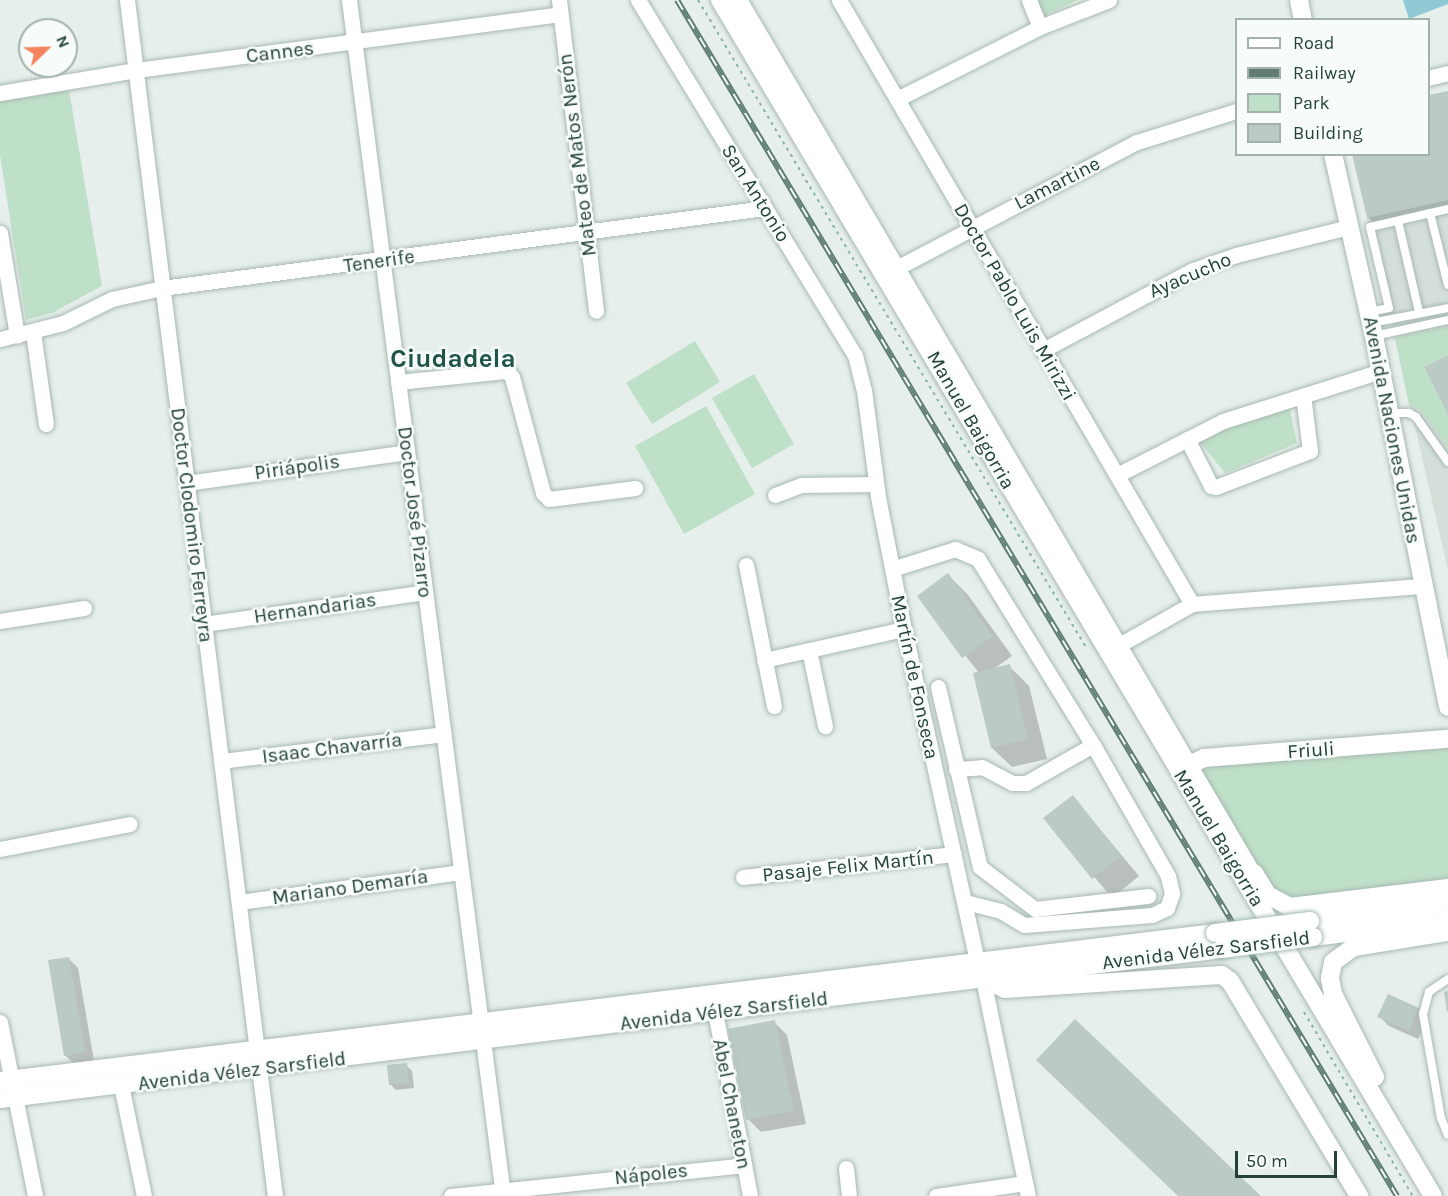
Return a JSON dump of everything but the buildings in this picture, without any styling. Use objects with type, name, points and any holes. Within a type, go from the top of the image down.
[{"type":"main road","name":"Manuel Baigorria","points":[[720,0],[891,270],[1119,645],[1183,768],[1246,859],[1268,918]]},
{"type":"main road","name":"Manuel Baigorria","points":[[738,0],[891,270],[1183,768],[1268,918]]},
{"type":"main road","points":[[1299,0],[1304,18]]},
{"type":"main road","name":"Avenida Naciones Unidas","points":[[1333,156],[1381,371],[1422,586],[1443,659],[1448,707]]},
{"type":"main road","name":"Friuli","points":[[1183,768],[1204,758],[1448,739]]},
{"type":"main road","points":[[1246,859],[1268,895],[1290,907],[1448,888]]},
{"type":"main road","name":"Avenida Vélez Sarsfield","points":[[6,1090],[255,1051],[715,1012],[983,979],[1218,941],[1311,929],[1448,903]]},
{"type":"main road","points":[[1268,918],[1434,1196]]},
{"type":"main road","name":"Avenida Vélez Sarsfield","points":[[1311,929],[1448,920]]},
{"type":"main road","points":[[1434,1196],[1338,1006],[1330,978],[1333,962],[1354,946],[1448,932]]},
{"type":"main road","name":"Avenida Vélez Sarsfield","points":[[6,1090],[121,1085],[258,1070],[482,1031],[978,962],[1218,941]]},
{"type":"main road","points":[[983,979],[1005,989],[1214,973],[1230,981],[1359,1196]]},
{"type":"street","name":"Doctor Clodomiro Ferreyra","points":[[127,0],[239,902],[255,1051],[275,1196]]},
{"type":"street","name":"Doctor José Pizarro","points":[[349,0],[503,1192]]},
{"type":"street","name":"San Antonio","points":[[638,0],[848,340],[864,390]]},
{"type":"street","name":"Doctor Pablo Luis Mirizzi","points":[[839,0],[1192,604]]},
{"type":"street","points":[[1029,0],[1040,27]]},
{"type":"street","points":[[897,99],[1040,27],[1108,0]]},
{"type":"street","name":"Cannes","points":[[0,93],[136,70],[354,43],[560,7]]},
{"type":"street","name":"Mateo de Matos Nerón","points":[[560,7],[596,311]]},
{"type":"street","points":[[1430,78],[1448,73]]},
{"type":"street","name":"Lamartine","points":[[891,270],[1137,142],[1186,124],[1235,111]]},
{"type":"street","name":"Tenerife","points":[[0,339],[63,323],[112,299],[162,288],[382,261],[765,208]]},
{"type":"street","name":"Ayacucho","points":[[1043,350],[1193,270],[1236,255],[1348,227]]},
{"type":"street","points":[[0,233],[17,336]]},
{"type":"street","points":[[33,332],[46,424]]},
{"type":"street","points":[[398,382],[507,371],[512,377],[543,493],[553,499],[635,488]]},
{"type":"street","points":[[1117,475],[1186,439],[1239,415],[1381,371]]},
{"type":"street","name":"Martín de Fonseca","points":[[864,390],[876,484],[892,569],[978,962]]},
{"type":"street","points":[[1186,439],[1211,486],[1216,488],[1310,451],[1303,395]]},
{"type":"street","name":"Piriápolis","points":[[187,483],[407,452]]},
{"type":"street","points":[[774,495],[801,485],[876,484]]},
{"type":"street","points":[[892,569],[955,549],[978,559],[1093,745],[1168,876],[1172,894],[1167,908],[1152,915],[1024,925],[1001,911],[964,902]]},
{"type":"street","points":[[746,566],[774,706]]},
{"type":"street","points":[[1119,645],[1192,604],[1422,586]]},
{"type":"street","name":"Hernandarias","points":[[204,624],[425,592]]},
{"type":"street","points":[[0,621],[84,608]]},
{"type":"street","points":[[764,660],[904,629]]},
{"type":"street","points":[[809,650],[825,726]]},
{"type":"street","points":[[938,687],[976,859],[984,870],[1027,904],[1042,909],[1148,896]]},
{"type":"street","name":"Isaac Chavarría","points":[[221,761],[443,734]]},
{"type":"street","points":[[956,769],[982,766],[1020,784],[1048,773],[1093,745]]},
{"type":"street","points":[[0,849],[130,824]]},
{"type":"street","name":"Pasaje Felix Martín","points":[[743,877],[954,854]]},
{"type":"street","name":"Mariano Demaría","points":[[239,902],[461,872]]},
{"type":"street","points":[[936,1196],[1026,1189],[983,979]]},
{"type":"street","name":"Abel Chaneton","points":[[715,1012],[750,1196]]},
{"type":"street","points":[[0,1023],[6,1090],[35,1196]]},
{"type":"street","points":[[121,1085],[144,1196]]},
{"type":"street","name":"Nápoles","points":[[451,1196],[744,1165]]},
{"type":"street","points":[[846,1168],[849,1196]]},
{"type":"lane","points":[[1371,324],[1389,308],[1370,227],[1448,209]]},
{"type":"lane","points":[[1430,213],[1448,285]]},
{"type":"lane","points":[[1398,220],[1419,312]]},
{"type":"lane","points":[[1371,324],[1419,312],[1448,309]]},
{"type":"lane","points":[[1371,324],[1448,320]]},
{"type":"lane","points":[[1389,413],[1409,413],[1416,417],[1448,462]]},
{"type":"lane","points":[[1448,979],[1430,992],[1422,1014],[1441,1118],[1448,1135]]},
{"type":"shaded area","points":[[1448,200],[1448,570],[1367,218]]},
{"type":"green space","points":[[1032,0],[1078,0],[1039,18]]},
{"type":"green space","points":[[69,90],[102,286],[52,313],[26,320],[0,155],[0,101]]},
{"type":"green space","points":[[1448,326],[1448,355],[1424,367],[1448,415],[1448,447],[1420,409],[1409,405],[1395,338]]},
{"type":"green space","points":[[695,341],[720,382],[652,424],[626,383]]},
{"type":"green space","points":[[754,374],[794,444],[752,468],[712,398]]},
{"type":"green space","points":[[1289,405],[1297,443],[1225,473],[1197,439]]},
{"type":"green space","points":[[706,406],[755,494],[684,534],[635,446]]},
{"type":"green space","points":[[1448,739],[1448,888],[1281,905],[1189,765]]},
{"type":"water","points":[[1403,0],[1448,0],[1448,4],[1409,18]]},
{"type":"railway","points":[[677,0],[1397,1196]]},
{"type":"district","name":"Ciudadela","points":[[453,359]]}]
